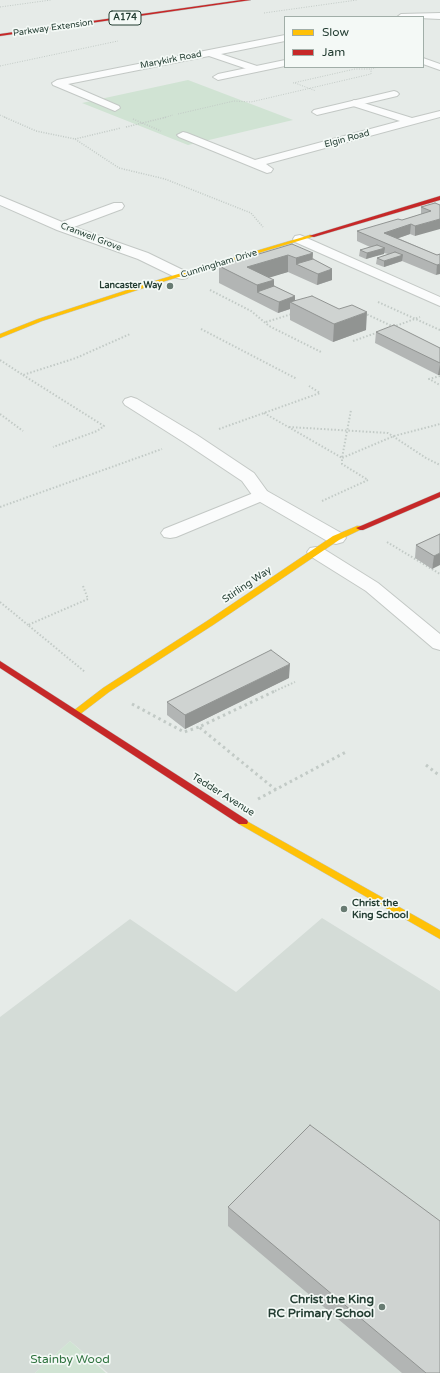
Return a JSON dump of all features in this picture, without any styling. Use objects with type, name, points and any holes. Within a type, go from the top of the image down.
[{"type":"street","name":"Parkway Extension","points":[[0,30],[218,0]]},
{"type":"street","name":"Parkway Extension","points":[[0,35],[249,0]]},
{"type":"street","points":[[424,16],[440,16]]},
{"type":"street","name":"Marykirk Road","points":[[57,83],[284,38]]},
{"type":"street","points":[[209,53],[256,69]]},
{"type":"street","points":[[424,61],[440,67]]},
{"type":"street","points":[[46,79],[103,103],[117,103]]},
{"type":"street","points":[[354,103],[410,121]]},
{"type":"street","name":"Elgin Road","points":[[253,164],[440,114]]},
{"type":"street","points":[[183,135],[270,171]]},
{"type":"street","points":[[198,141],[215,137]]},
{"type":"street","name":"Cunningham Drive","points":[[0,336],[40,320],[182,275],[440,198]]},
{"type":"street","name":"Cranwell Grove","points":[[2,202],[62,227],[143,256],[182,275]]},
{"type":"street","points":[[62,227],[118,206]]},
{"type":"street","points":[[300,239],[440,302]]},
{"type":"street","points":[[131,402],[192,439],[248,477],[261,495],[336,538]]},
{"type":"street","name":"Stirling Way","points":[[76,713],[106,690],[336,538],[440,494]]},
{"type":"street","name":"Tedder Avenue","points":[[0,664],[230,814],[440,936]]},
{"type":"lane","points":[[218,77],[284,63]]},
{"type":"lane","points":[[317,112],[394,94]]},
{"type":"lane","points":[[170,533],[261,495]]},
{"type":"lane","points":[[316,552],[372,587],[440,644]]},
{"type":"path","points":[[0,7],[51,0]]},
{"type":"path","points":[[286,84],[355,69],[374,68]]},
{"type":"path","points":[[256,69],[316,90]]},
{"type":"path","points":[[75,139],[234,101],[251,102],[371,74],[371,69]]},
{"type":"path","points":[[233,96],[234,101]]},
{"type":"path","points":[[117,103],[109,109],[176,137],[183,135]]},
{"type":"path","points":[[0,115],[36,131],[75,139],[119,168],[165,179],[251,213],[272,239],[300,239]]},
{"type":"path","points":[[182,275],[251,312],[266,322],[269,326],[321,352]]},
{"type":"path","points":[[378,302],[440,330]]},
{"type":"path","points":[[363,312],[400,330]]},
{"type":"path","points":[[266,322],[294,313]]},
{"type":"path","points":[[387,329],[422,317]]},
{"type":"path","points":[[201,329],[297,379]]},
{"type":"path","points":[[353,341],[380,332]]},
{"type":"path","points":[[22,375],[76,358],[130,334]]},
{"type":"path","points":[[0,360],[104,426],[97,431],[52,447]]},
{"type":"path","points":[[440,376],[429,379],[440,385]]},
{"type":"path","points":[[294,514],[368,480],[342,464],[351,410]]},
{"type":"path","points":[[264,413],[342,458]]},
{"type":"path","points":[[0,414],[23,431]]},
{"type":"path","points":[[342,458],[394,436],[440,424]]},
{"type":"path","points":[[289,427],[388,433],[426,458],[440,465]]},
{"type":"path","points":[[363,526],[423,565],[440,574]]},
{"type":"path","points":[[0,602],[28,625]]},
{"type":"path","points":[[276,790],[200,727],[295,682]]},
{"type":"path","points":[[230,814],[346,752]]},
{"type":"path","points":[[426,765],[440,776]]},
{"type":"shaded area","points":[[322,918],[440,991],[440,1373],[108,1373],[70,1341],[35,1373],[0,1373],[0,1017],[130,919],[236,992]]},
{"type":"green space","points":[[188,80],[293,120],[188,145],[82,103]]},
{"type":"green space","name":"Stainby Wood","points":[[70,1341],[106,1373],[35,1373]]},
{"type":"building","points":[[435,203],[440,205],[440,219],[415,226],[411,224],[384,233],[437,255],[440,254],[440,264],[437,265],[357,231],[431,211],[421,207]]},
{"type":"building","points":[[292,244],[313,253],[296,258],[288,255],[247,267],[274,280],[257,285],[219,266]]},
{"type":"building","points":[[377,245],[385,248],[367,253],[360,250]]},
{"type":"building","points":[[395,252],[403,255],[384,261],[377,258]]},
{"type":"building","points":[[313,259],[332,269],[318,274],[296,264]]},
{"type":"building","points":[[274,286],[295,296],[279,302],[257,292]]},
{"type":"building","points":[[312,296],[339,309],[352,305],[367,312],[334,324],[290,302]]},
{"type":"building","points":[[394,325],[440,348],[440,363],[376,332]]},
{"type":"building","points":[[440,534],[440,553],[434,556],[416,545]]},
{"type":"building","points":[[271,650],[290,664],[185,715],[167,702]]},
{"type":"building","name":"Christ the King RC Primary School","points":[[310,1125],[440,1221],[440,1373],[426,1373],[228,1207]]},
{"type":"traffic: slow","points":[[0,336],[40,320],[160,281],[312,236]]},
{"type":"traffic: slow","points":[[76,713],[106,690],[210,623],[336,538],[360,528]]},
{"type":"traffic: slow","points":[[243,822],[440,935]]},
{"type":"traffic: jam","points":[[0,35],[249,0]]},
{"type":"traffic: jam","points":[[312,236],[440,198]]},
{"type":"traffic: jam","points":[[360,528],[440,494]]},
{"type":"traffic: jam","points":[[0,664],[243,822]]},
{"type":"place","name":"Lancaster Way","points":[[170,286]]},
{"type":"place","name":"Christ the King School","points":[[344,909]]},
{"type":"place","name":"Christ the King RC Primary School","points":[[382,1307]]}]
